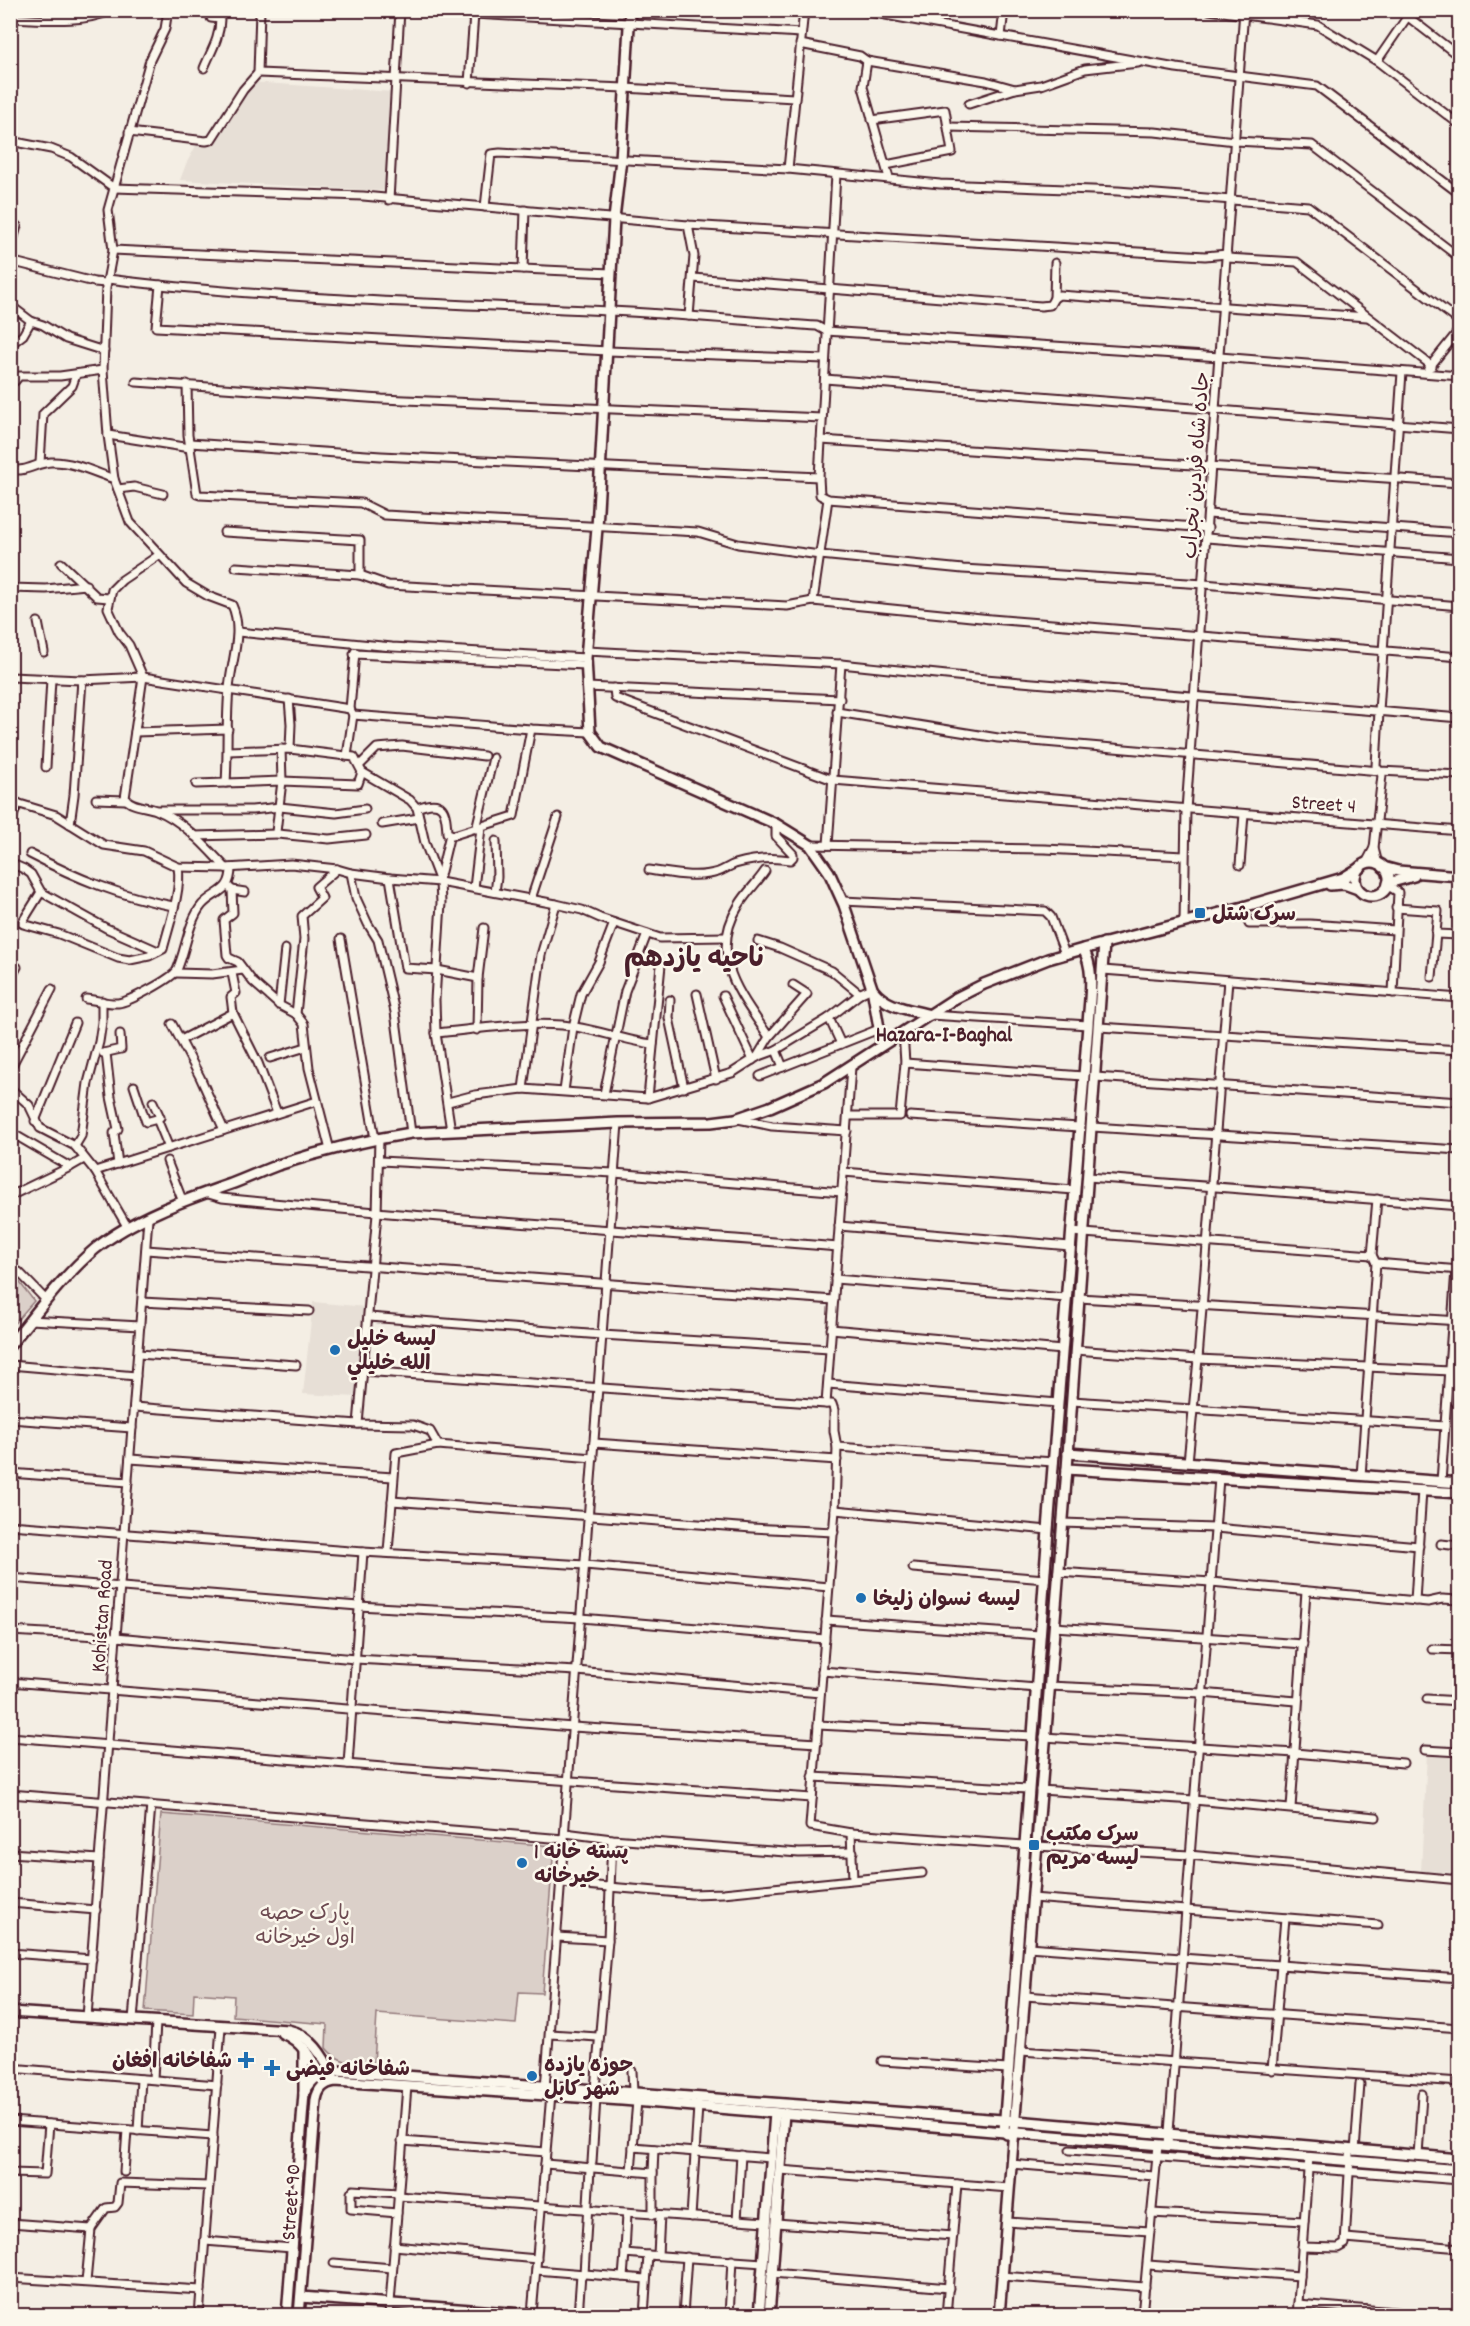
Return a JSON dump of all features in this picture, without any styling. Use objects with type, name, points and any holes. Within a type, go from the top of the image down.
[{"type":"main road","points":[[630,10],[621,159],[614,219],[597,528],[586,658],[590,732],[601,747],[776,824],[810,845],[829,872],[843,901],[872,988],[882,1045]]},
{"type":"main road","points":[[1358,889],[1355,878],[1363,865]]},
{"type":"main road","points":[[10,1345],[46,1300],[95,1250],[148,1218],[275,1166],[377,1138],[411,1133],[618,1123],[711,1122],[735,1119],[800,1095],[850,1067],[930,1014],[984,984],[1065,954],[1343,878],[1363,865],[1381,865],[1398,871],[1460,876]]},
{"type":"main road","points":[[1307,888],[1344,884],[1375,896],[1381,893],[1388,884],[1389,878],[1381,865]]},
{"type":"main road","points":[[1388,884],[1400,879],[1431,874]]},
{"type":"main road","points":[[999,2316],[1067,1468],[1104,943]]},
{"type":"main road","points":[[1004,2131],[1032,1736],[1088,1025],[1091,970],[1089,958],[1083,949]]},
{"type":"main road","points":[[872,988],[881,1000],[895,1006],[930,1014]]},
{"type":"main road","points":[[1068,1453],[1460,1483]]},
{"type":"main road","points":[[1067,1468],[1460,1492]]},
{"type":"main road","points":[[1025,1829],[1038,1830]]},
{"type":"main road","points":[[1023,1863],[1035,1864]]},
{"type":"main road","points":[[10,2012],[288,2030],[304,2036],[316,2048],[335,2082]]},
{"type":"main road","points":[[277,2030],[297,2040],[304,2048],[319,2074],[321,2088],[335,2082],[406,2086],[443,2084]]},
{"type":"main road","name":"Street 90","points":[[287,2316],[304,2093],[304,2048]]},
{"type":"main road","points":[[304,2093],[309,2083],[319,2074],[330,2071],[443,2084],[547,2092],[1005,2120],[1309,2157],[1352,2154],[1418,2156],[1460,2170]]},
{"type":"main road","name":"Street 90","points":[[299,2316],[321,2088]]},
{"type":"main road","points":[[649,2098],[698,2106],[1004,2131],[1014,2136],[1158,2145],[1168,2140],[1439,2163],[1460,2159]]},
{"type":"main road","points":[[769,2316],[772,2273],[771,2158],[780,2113]]},
{"type":"main road","points":[[759,2316],[763,2263],[780,2170],[780,2113]]},
{"type":"main road","points":[[300,2300],[465,2316]]},
{"type":"main road","points":[[389,2310],[549,2316]]},
{"type":"street","points":[[10,18],[48,20],[92,17],[112,10]]},
{"type":"street","points":[[168,10],[165,29],[150,60],[108,210],[113,250],[107,281],[103,370],[114,479],[130,522],[186,583],[208,596],[232,605],[235,612],[238,632],[228,690],[226,783]]},
{"type":"street","points":[[204,68],[219,38],[220,19],[211,18],[210,10]]},
{"type":"street","points":[[129,132],[211,140],[243,90],[258,73],[260,10]]},
{"type":"street","points":[[389,200],[400,10]]},
{"type":"street","points":[[405,10],[801,33]]},
{"type":"street","points":[[788,169],[804,10]]},
{"type":"street","points":[[858,10],[1147,62],[1317,86],[1460,194]]},
{"type":"street","points":[[1001,36],[1004,10]]},
{"type":"street","points":[[1209,10],[1318,25],[1377,61],[1460,125]]},
{"type":"street","points":[[1399,10],[1410,13],[1460,57]]},
{"type":"street","name":"جاده شاه فردین نجراب","points":[[1184,922],[1186,810],[1244,13]]},
{"type":"street","points":[[1377,61],[1410,13]]},
{"type":"street","points":[[469,82],[474,14]]},
{"type":"street","points":[[800,44],[860,56],[867,61],[986,81],[1015,89]]},
{"type":"street","points":[[867,61],[863,87],[890,178]]},
{"type":"street","points":[[969,104],[1015,89],[1041,85],[1085,69],[1147,62]]},
{"type":"street","points":[[258,73],[625,88],[794,98]]},
{"type":"street","points":[[872,120],[945,110],[952,152],[886,165]]},
{"type":"street","points":[[949,127],[1155,132],[1235,141],[1312,145],[1460,258]]},
{"type":"street","points":[[10,141],[51,149],[71,157],[114,188],[363,196],[688,225],[1297,261],[1431,366]]},
{"type":"street","points":[[485,207],[491,154],[788,169],[940,184],[1118,191],[1308,206],[1460,322]]},
{"type":"street","points":[[836,174],[831,291],[826,331],[820,495],[828,499],[1208,528]]},
{"type":"street","points":[[523,269],[525,210]]},
{"type":"street","points":[[10,224],[17,226],[10,251]]},
{"type":"street","points":[[688,225],[694,256],[689,316]]},
{"type":"street","points":[[113,250],[611,273]]},
{"type":"street","points":[[10,261],[94,282],[107,281],[385,302],[689,316],[818,326],[826,331],[1220,357],[1460,376]]},
{"type":"street","points":[[693,278],[831,291],[1041,306],[1050,305],[1054,298],[1055,263]]},
{"type":"street","points":[[160,285],[156,327],[608,351],[825,359]]},
{"type":"street","points":[[1054,298],[1059,295],[1367,317]]},
{"type":"street","points":[[10,305],[31,321],[43,325],[66,339],[104,351]]},
{"type":"street","points":[[11,347],[23,335],[31,321]]},
{"type":"street","points":[[1423,373],[1460,329]]},
{"type":"street","points":[[10,380],[15,381],[19,376],[76,375],[103,370]]},
{"type":"street","points":[[1363,865],[1374,848],[1382,776],[1376,765],[1402,372]]},
{"type":"street","points":[[40,463],[43,414],[72,386],[76,375]]},
{"type":"street","points":[[825,379],[1460,429]]},
{"type":"street","points":[[136,382],[382,399],[822,418]]},
{"type":"street","points":[[187,384],[190,445],[197,494],[201,495],[361,503],[385,515],[698,532],[738,544],[820,555],[963,569],[1204,584],[1460,606]]},
{"type":"street","points":[[108,435],[190,445],[819,477]]},
{"type":"street","points":[[821,440],[1460,483]]},
{"type":"street","points":[[10,469],[21,472],[40,463],[69,463],[114,479]]},
{"type":"street","points":[[118,489],[134,487],[163,494]]},
{"type":"street","points":[[813,601],[828,499]]},
{"type":"street","points":[[1209,514],[1460,534]]},
{"type":"street","points":[[224,532],[358,539],[361,542],[360,575]]},
{"type":"street","points":[[1207,538],[1460,558]]},
{"type":"street","points":[[126,800],[143,677],[129,645],[119,632],[108,608],[109,598],[112,590],[122,580],[159,555]]},
{"type":"street","points":[[61,563],[97,597],[109,598]]},
{"type":"street","points":[[236,567],[360,575],[388,585],[787,606],[813,601],[991,619],[1460,657]]},
{"type":"street","points":[[10,588],[46,589],[86,585]]},
{"type":"street","points":[[38,622],[44,652]]},
{"type":"street","points":[[238,632],[466,656]]},
{"type":"street","points":[[347,756],[356,643]]},
{"type":"street","points":[[354,654],[841,664],[997,680],[1460,718]]},
{"type":"street","points":[[828,845],[841,664]]},
{"type":"street","points":[[10,677],[82,680],[143,677],[289,699],[352,712],[531,729],[590,732]]},
{"type":"street","points":[[46,767],[51,679]]},
{"type":"street","points":[[70,824],[75,795],[82,680]]},
{"type":"street","points":[[587,687],[840,699]]},
{"type":"street","name":"Street 4","points":[[614,688],[615,698],[833,780],[1460,831]]},
{"type":"street","points":[[289,699],[290,749]]},
{"type":"street","points":[[837,712],[998,738],[1380,771],[1460,775]]},
{"type":"street","points":[[135,732],[228,729]]},
{"type":"street","points":[[450,834],[478,828],[514,816],[531,729]]},
{"type":"street","points":[[196,784],[282,781],[358,784],[361,768],[375,749],[386,747],[402,746],[484,756]]},
{"type":"street","points":[[278,834],[276,832],[282,781],[281,749]]},
{"type":"street","points":[[228,751],[290,749],[354,757],[361,768],[410,800],[417,808],[439,881],[441,903],[435,1000],[436,1033],[451,1131]]},
{"type":"street","points":[[474,888],[478,828],[493,758]]},
{"type":"street","points":[[96,799],[126,800],[156,810],[174,820],[194,836],[228,868],[231,878],[233,913],[224,920],[225,943],[229,958],[238,962],[253,982],[279,1005],[296,1014],[303,1024],[317,1101],[330,1150]]},
{"type":"street","points":[[10,824],[14,802],[56,815],[104,845],[144,851],[178,867],[228,868],[291,864],[390,878],[439,881],[582,910],[647,934],[674,939],[726,937]]},
{"type":"street","points":[[417,808],[437,804],[442,807],[446,812],[447,833],[450,834]]},
{"type":"street","points":[[156,810],[242,810],[280,807],[336,813],[365,809]]},
{"type":"street","points":[[1240,865],[1244,814]]},
{"type":"street","points":[[531,899],[558,817]]},
{"type":"street","points":[[382,824],[419,818]]},
{"type":"street","points":[[649,870],[682,875],[704,874],[719,872],[733,864],[749,861],[774,858],[790,860],[793,854],[776,836],[776,824]]},
{"type":"street","points":[[194,836],[278,834],[330,839],[366,836]]},
{"type":"street","points":[[439,881],[450,834]]},
{"type":"street","points":[[495,892],[496,841]]},
{"type":"street","points":[[810,845],[1045,849],[1184,856]]},
{"type":"street","points":[[1374,848],[1381,865]]},
{"type":"street","points":[[30,854],[109,890],[140,900],[173,906]]},
{"type":"street","points":[[10,863],[24,868],[31,874],[41,892],[106,928],[158,951]]},
{"type":"street","points":[[41,892],[23,921],[26,926],[59,934],[118,958],[130,960],[149,956],[163,949],[180,879],[178,867]]},
{"type":"street","points":[[296,1014],[304,939],[302,916],[322,898],[316,887],[337,869]]},
{"type":"street","points":[[765,871],[740,903],[726,937],[728,968],[735,986],[769,1036]]},
{"type":"street","points":[[351,873],[356,898],[378,940],[395,1012],[411,1133]]},
{"type":"street","points":[[390,878],[405,968],[437,970],[478,978]]},
{"type":"street","points":[[1388,884],[1398,892],[1393,993]]},
{"type":"street","points":[[176,973],[202,905],[230,888],[245,892]]},
{"type":"street","points":[[843,901],[1045,911],[1053,922],[1065,954]]},
{"type":"street","points":[[523,1089],[541,955],[556,904]]},
{"type":"street","points":[[1243,907],[1249,924],[1310,924],[1395,930]]},
{"type":"street","points":[[1396,908],[1438,911],[1432,977]]},
{"type":"street","points":[[564,1091],[573,1027],[581,994],[599,962],[614,923]]},
{"type":"street","points":[[477,1030],[478,978],[484,928]]},
{"type":"street","points":[[604,1094],[625,991],[647,934]]},
{"type":"street","points":[[1436,934],[1460,935]]},
{"type":"street","points":[[341,939],[380,1161],[369,1317],[358,1424]]},
{"type":"street","points":[[758,941],[832,971],[860,994]]},
{"type":"street","points":[[279,1005],[285,949]]},
{"type":"street","points":[[648,1098],[661,965]]},
{"type":"street","points":[[10,980],[17,968]]},
{"type":"street","points":[[87,999],[117,1003],[133,1000],[176,973],[232,973],[243,970]]},
{"type":"street","points":[[1103,970],[1460,998]]},
{"type":"street","points":[[232,973],[236,993],[231,997],[233,1013],[258,1063],[277,1113]]},
{"type":"street","points":[[1188,1462],[1203,1306],[1228,980]]},
{"type":"street","points":[[755,1059],[769,1036],[807,994],[793,985]]},
{"type":"street","points":[[448,1102],[475,1095],[523,1089],[648,1098],[716,1079],[747,1065],[829,1018],[860,994],[872,988]]},
{"type":"street","points":[[10,1069],[52,989]]},
{"type":"street","points":[[697,994],[716,1079]]},
{"type":"street","points":[[723,996],[755,1059]]},
{"type":"street","points":[[670,1000],[669,1018],[684,1088]]},
{"type":"street","points":[[75,1146],[81,1136],[88,1083],[102,1022],[102,1001]]},
{"type":"street","points":[[181,1040],[233,1013]]},
{"type":"street","points":[[930,1014],[1088,1025]]},
{"type":"street","points":[[829,1018],[841,1044]]},
{"type":"street","points":[[36,1121],[75,1023]]},
{"type":"street","points":[[172,1024],[224,1130]]},
{"type":"street","points":[[436,1033],[531,1024],[573,1027],[629,1041],[653,1044]]},
{"type":"street","points":[[1099,1027],[1460,1050]]},
{"type":"street","points":[[760,1076],[879,1029]]},
{"type":"street","points":[[848,1116],[900,1116],[905,1063],[903,1032]]},
{"type":"street","points":[[96,1053],[121,1049],[120,1034]]},
{"type":"street","points":[[270,1058],[306,1047]]},
{"type":"street","points":[[776,1050],[783,1067]]},
{"type":"street","points":[[106,1053],[118,1129],[114,1132],[118,1164]]},
{"type":"street","points":[[905,1063],[1083,1076]]},
{"type":"street","points":[[826,1404],[850,1067]]},
{"type":"street","points":[[1095,1077],[1460,1102]]},
{"type":"street","points":[[134,1086],[146,1122],[157,1119]]},
{"type":"street","points":[[10,1088],[29,1105],[40,1128],[75,1146],[95,1171],[128,1228]]},
{"type":"street","points":[[95,1171],[317,1101]]},
{"type":"street","points":[[153,1102],[160,1117],[157,1119],[169,1148]]},
{"type":"street","points":[[910,1116],[1079,1127]]},
{"type":"street","points":[[735,1119],[772,1126],[846,1131]]},
{"type":"street","points":[[532,2314],[546,2152],[550,2034],[618,1123]]},
{"type":"street","points":[[1092,1127],[1216,1137],[1460,1150]]},
{"type":"street","points":[[10,1132],[70,1167]]},
{"type":"street","points":[[10,1196],[84,1159]]},
{"type":"street","points":[[167,1161],[183,1202]]},
{"type":"street","points":[[380,1161],[614,1173],[842,1192]]},
{"type":"street","points":[[843,1172],[1074,1190]]},
{"type":"street","points":[[1088,1177],[1460,1206]]},
{"type":"street","points":[[205,1193],[222,1198],[377,1214],[609,1228],[837,1247]]},
{"type":"street","points":[[1360,1476],[1376,1263],[1372,1255],[1377,1199]]},
{"type":"street","name":"Kohistan Road","points":[[87,2017],[148,1218]]},
{"type":"street","points":[[839,1226],[1070,1246]]},
{"type":"street","points":[[1071,1232],[1372,1255]]},
{"type":"street","points":[[146,1250],[834,1300]]},
{"type":"street","points":[[1376,1263],[1458,1270],[1456,1320],[1441,1482]]},
{"type":"street","points":[[10,1273],[19,1272],[46,1300]]},
{"type":"street","points":[[835,1279],[1066,1298]]},
{"type":"street","points":[[1079,1298],[1456,1320]]},
{"type":"street","points":[[142,1302],[309,1311]]},
{"type":"street","points":[[369,1317],[602,1335],[830,1349]]},
{"type":"street","points":[[30,1320],[140,1326]]},
{"type":"street","points":[[831,1329],[1062,1350]]},
{"type":"street","points":[[1076,1350],[1198,1359],[1450,1371]]},
{"type":"street","points":[[138,1354],[296,1365]]},
{"type":"street","points":[[10,1365],[136,1376]]},
{"type":"street","points":[[363,1371],[826,1404],[834,1407],[837,1448],[834,1532],[810,1826],[851,1833],[1024,1845]]},
{"type":"street","points":[[828,1384],[1058,1403]]},
{"type":"street","points":[[1072,1401],[1445,1426]]},
{"type":"street","points":[[134,1407],[422,1427],[430,1431],[438,1445]]},
{"type":"street","points":[[10,1419],[132,1428]]},
{"type":"street","points":[[594,1443],[837,1460]]},
{"type":"street","points":[[388,1552],[396,1454],[438,1445],[593,1458]]},
{"type":"street","points":[[837,1448],[1053,1462]]},
{"type":"street","points":[[130,1459],[393,1477]]},
{"type":"street","points":[[10,1473],[128,1482]]},
{"type":"street","points":[[1168,2140],[1219,1478]]},
{"type":"street","points":[[1415,1601],[1422,1490]]},
{"type":"street","points":[[392,1500],[752,1528],[834,1532]]},
{"type":"street","points":[[835,1510],[1048,1530]]},
{"type":"street","points":[[1062,1523],[1215,1528],[1419,1546]]},
{"type":"street","points":[[10,1525],[363,1552],[585,1565],[829,1587]]},
{"type":"street","points":[[1441,1544],[1460,1546]]},
{"type":"street","points":[[348,1764],[363,1552]]},
{"type":"street","points":[[914,1568],[1045,1579]]},
{"type":"street","points":[[1058,1572],[1211,1582],[1415,1601],[1460,1600]]},
{"type":"street","points":[[10,1578],[358,1606],[581,1618],[825,1639]]},
{"type":"street","points":[[1291,1808],[1306,1591]]},
{"type":"street","points":[[826,1620],[1041,1635]]},
{"type":"street","points":[[1054,1627],[1303,1644]]},
{"type":"street","points":[[10,1631],[355,1659],[577,1671],[820,1693]]},
{"type":"street","points":[[1432,1649],[1460,1650]]},
{"type":"street","points":[[822,1671],[1036,1688]]},
{"type":"street","points":[[10,1682],[573,1727],[817,1743]]},
{"type":"street","points":[[1049,1686],[1202,1693],[1297,1701]]},
{"type":"street","points":[[1427,1699],[1460,1701]]},
{"type":"street","points":[[818,1725],[1032,1736]]},
{"type":"street","points":[[10,1737],[812,1798]]},
{"type":"street","points":[[1044,1737],[1295,1753],[1403,1763]]},
{"type":"street","points":[[1425,1750],[1460,1752]]},
{"type":"street","points":[[813,1777],[1028,1789]]},
{"type":"street","points":[[1040,1790],[1194,1800],[1376,1816]]},
{"type":"street","points":[[10,1794],[799,1853],[853,1852]]},
{"type":"street","points":[[133,2020],[151,1805]]},
{"type":"street","points":[[851,1833],[853,1879]]},
{"type":"street","points":[[578,2316],[588,2210],[598,2037],[608,1940],[612,1839]]},
{"type":"street","points":[[1036,1846],[1189,1856],[1460,1880]]},
{"type":"street","points":[[10,1852],[99,1859]]},
{"type":"street","points":[[561,1883],[692,1894],[723,1893],[921,1873]]},
{"type":"street","points":[[1032,1898],[1378,1925]]},
{"type":"street","points":[[10,1903],[96,1910]]},
{"type":"street","points":[[1272,2070],[1285,1918]]},
{"type":"street","points":[[557,1937],[608,1940]]},
{"type":"street","points":[[1028,1947],[1460,1978]]},
{"type":"street","points":[[10,1953],[92,1959]]},
{"type":"street","points":[[1025,1996],[1460,2028]]},
{"type":"street","points":[[153,2079],[156,2022]]},
{"type":"street","points":[[199,2316],[221,2026]]},
{"type":"street","points":[[550,2034],[598,2037]]},
{"type":"street","points":[[1021,2051],[1460,2082]]},
{"type":"street","points":[[882,2061],[1008,2069]]},
{"type":"street","points":[[10,2068],[217,2085]]},
{"type":"street","points":[[630,2171],[635,2097],[632,2071]]},
{"type":"street","points":[[138,2131],[141,2079]]},
{"type":"street","points":[[1302,2247],[1338,2248],[1343,2246],[1346,2238],[1350,2171],[1360,2084]]},
{"type":"street","points":[[389,2310],[406,2086]]},
{"type":"street","points":[[1418,2156],[1422,2094]]},
{"type":"street","points":[[691,2217],[698,2106]]},
{"type":"street","points":[[10,2121],[213,2136]]},
{"type":"street","points":[[10,2173],[45,2174],[48,2124]]},
{"type":"street","points":[[124,2172],[127,2130]]},
{"type":"street","points":[[402,2141],[546,2152]]},
{"type":"street","points":[[1142,2316],[1158,2145]]},
{"type":"street","points":[[633,2147],[771,2158]]},
{"type":"street","points":[[654,2148],[653,2173],[658,2255]]},
{"type":"street","points":[[1070,2150],[1460,2180]]},
{"type":"street","points":[[737,2220],[741,2155]]},
{"type":"street","points":[[1297,2316],[1309,2157]]},
{"type":"street","points":[[545,2164],[591,2165],[653,2173]]},
{"type":"street","points":[[1011,2164],[1154,2176]]},
{"type":"street","points":[[780,2170],[1009,2188]]},
{"type":"street","points":[[87,2282],[91,2229],[106,2208],[117,2205],[120,2183],[209,2186]]},
{"type":"street","points":[[946,2316],[957,2184]]},
{"type":"street","points":[[397,2213],[351,2209],[351,2193],[353,2190],[627,2213],[953,2236]]},
{"type":"street","points":[[623,2277],[627,2213]]},
{"type":"street","points":[[1151,2213],[1304,2221]]},
{"type":"street","points":[[1007,2222],[1150,2231]]},
{"type":"street","points":[[10,2223],[91,2229]]},
{"type":"street","points":[[1346,2238],[1460,2248]]},
{"type":"street","points":[[205,2241],[292,2248]]},
{"type":"street","points":[[394,2246],[537,2259]]},
{"type":"street","points":[[625,2253],[763,2263]]},
{"type":"street","points":[[645,2316],[648,2255]]},
{"type":"street","points":[[683,2316],[687,2257]]},
{"type":"street","points":[[729,2316],[732,2260]]},
{"type":"street","points":[[334,2263],[392,2268]]},
{"type":"street","points":[[1148,2265],[1300,2276]]},
{"type":"street","points":[[536,2270],[646,2279]]},
{"type":"street","points":[[772,2273],[949,2288]]},
{"type":"street","points":[[1002,2276],[1145,2287]]},
{"type":"street","points":[[10,2278],[201,2290]]},
{"type":"street","points":[[1298,2304],[1443,2316]]},
{"type":"shaded area","points":[[251,82],[393,92],[386,191],[180,180],[198,142],[210,144]]},
{"type":"shaded area","name":"ليسه خليل الله خليلي","points":[[313,1302],[366,1307],[357,1397],[303,1394]]},
{"type":"shaded area","points":[[1427,1753],[1459,1755],[1459,1873],[1421,1871]]},
{"type":"green space","points":[[14,1275],[34,1301],[11,1327],[11,1279]]},
{"type":"green space","name":"پارک حصه اول خیرخانه","points":[[161,1814],[554,1846],[542,1993],[519,1992],[516,2024],[377,2014],[374,2064],[347,2062],[331,2053],[326,2048],[327,2024],[233,2016],[234,1996],[194,1993],[193,2014],[145,2011]]},
{"type":"place","name":"سرک شتل","points":[[1200,913]]},
{"type":"place","name":"ليسه خليل الله خليلي","points":[[335,1350]]},
{"type":"place","name":"لیسه نسوان زلیخا","points":[[861,1598]]},
{"type":"place","name":"سرک مکتب لیسه مریم","points":[[1034,1845]]},
{"type":"place","name":"1 پسته خانه خیرخانه","points":[[522,1863]]},
{"type":"place","name":"شفاخانه افغان","points":[[246,2060]]},
{"type":"place","name":"شفاخانه فیضی","points":[[272,2068]]},
{"type":"place","name":"حوزه یازده شهر کابل","points":[[532,2076]]},
{"type":"district","name":"ناحیه یازدهم","points":[[694,957]]},
{"type":"district","name":"Hazara-I-Baghal","points":[[944,1033]]}]
